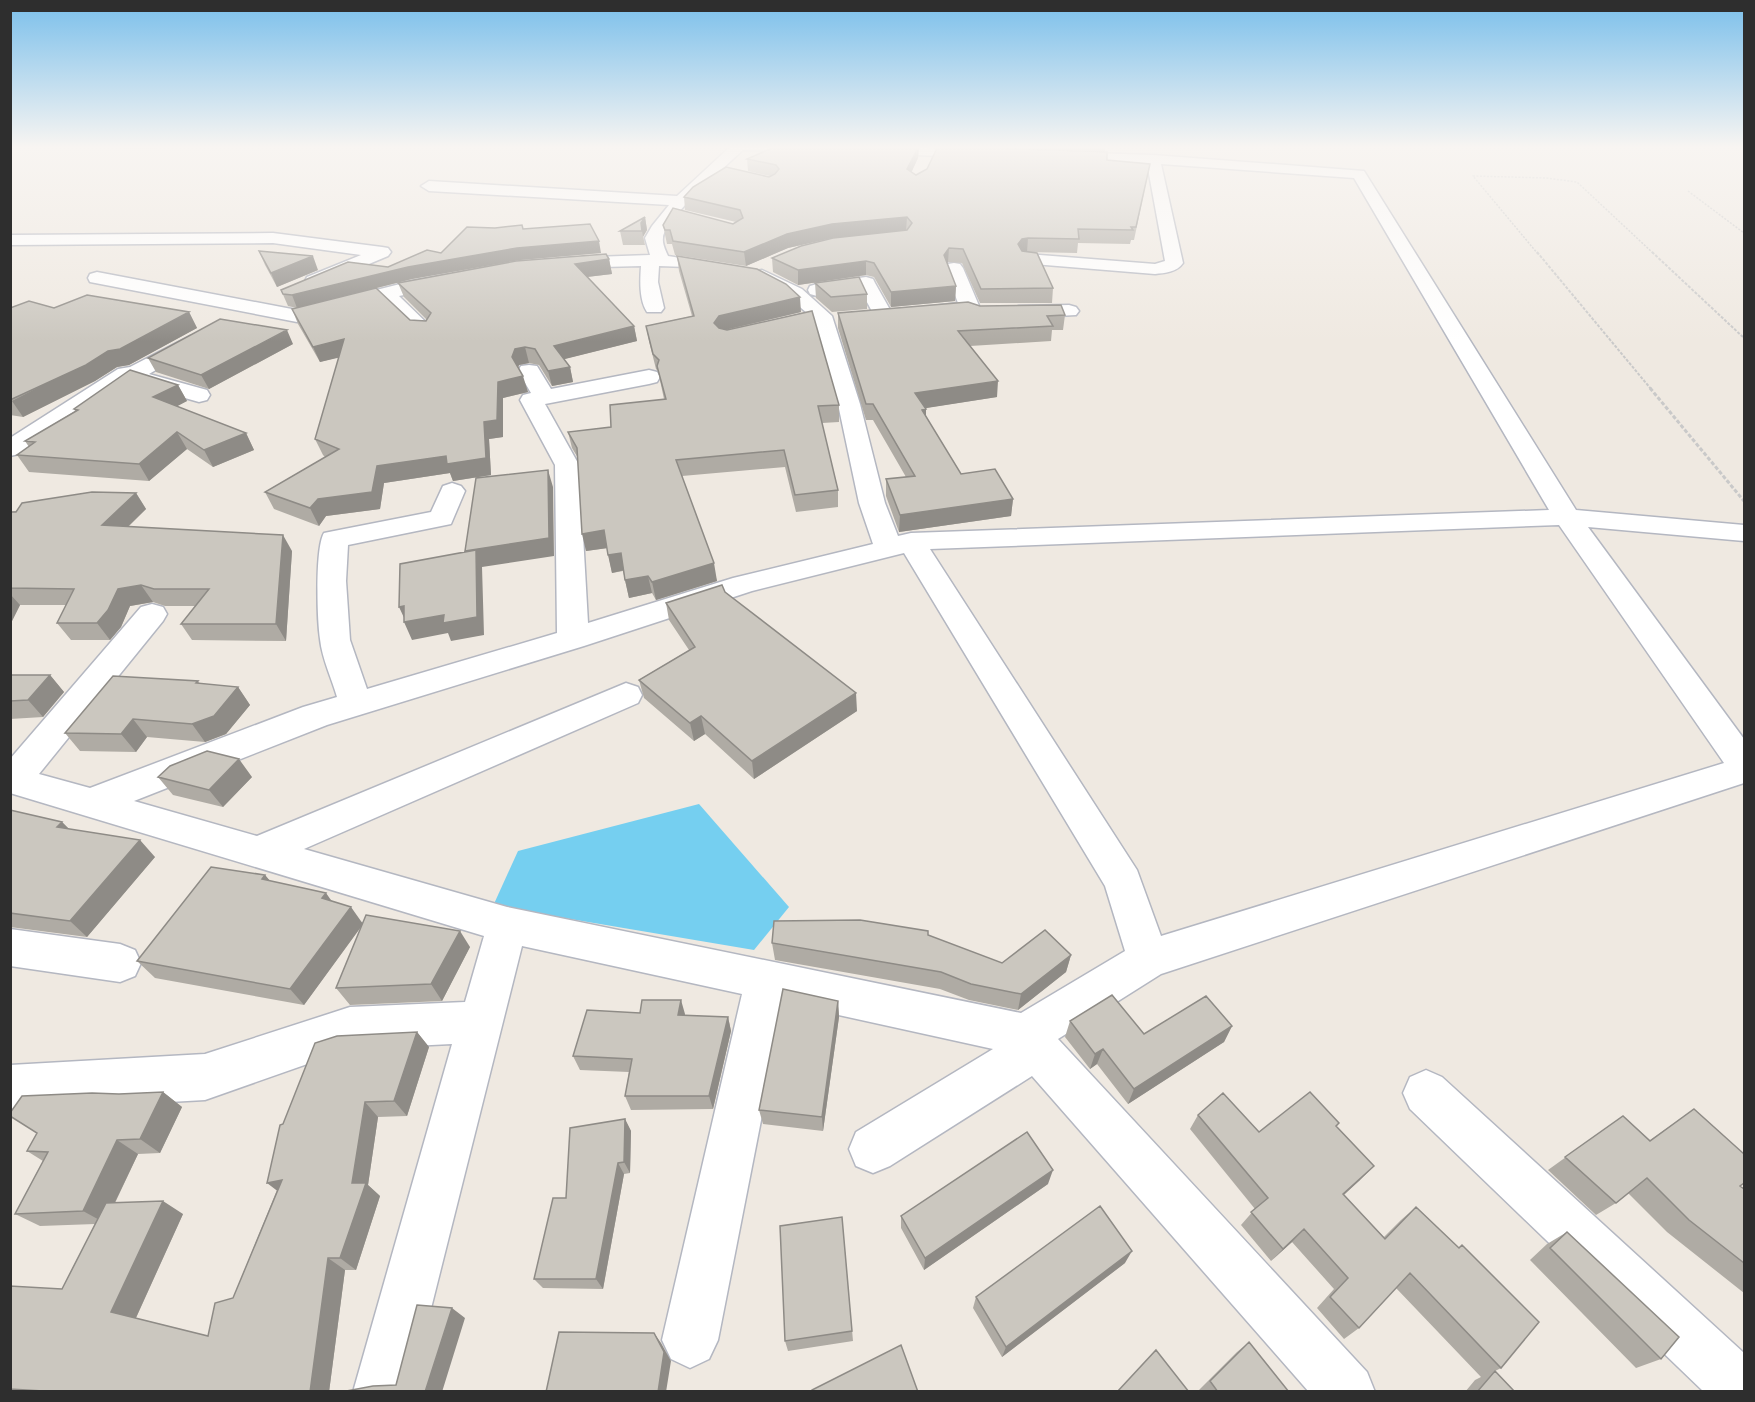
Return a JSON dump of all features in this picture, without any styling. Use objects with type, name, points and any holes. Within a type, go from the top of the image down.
[{"type":"street","points":[[654,308],[649,282],[655,260],[654,238],[673,211]]},
{"type":"street","points":[[683,211],[692,217]]},
{"type":"street","points":[[1027,259],[1155,269],[1171,266],[1174,263],[1164,211]]},
{"type":"street","points":[[1382,211],[1567,517],[1744,765]]},
{"type":"street","points":[[10,240],[273,238],[382,252],[251,308],[135,373],[126,374],[10,449]]},
{"type":"street","points":[[20,256],[48,239]]},
{"type":"street","points":[[542,265],[597,260],[655,260],[695,265]]},
{"type":"street","points":[[774,263],[746,272],[765,276],[795,292],[823,318],[849,404],[872,503],[1123,882],[1148,959]]},
{"type":"street","points":[[954,268],[970,308]]},
{"type":"street","points":[[97,278],[297,316],[466,277]]},
{"type":"street","points":[[795,292],[866,283],[883,315]]},
{"type":"street","points":[[386,294],[424,330]]},
{"type":"street","points":[[795,320],[854,318],[970,308],[979,313],[1069,311]]},
{"type":"street","points":[[529,371],[545,397]]},
{"type":"street","points":[[126,374],[163,382],[199,394]]},
{"type":"street","points":[[573,639],[567,465],[531,400],[649,377]]},
{"type":"street","points":[[356,704],[335,640],[332,581],[334,539],[442,518],[452,491]]},
{"type":"street","points":[[93,802],[315,716],[573,639],[744,584],[900,545],[1567,517],[1744,533]]},
{"type":"street","points":[[152,614],[12,779],[507,925],[767,980],[1031,1042],[1347,1392]]},
{"type":"street","points":[[261,851],[626,695]]},
{"type":"street","points":[[873,1149],[1148,959],[1744,770]]},
{"type":"street","points":[[381,1392],[507,925]]},
{"type":"street","points":[[10,947],[120,963]]},
{"type":"street","points":[[690,1340],[767,980]]},
{"type":"street","points":[[10,1088],[205,1077],[350,1028],[481,1022]]},
{"type":"street","points":[[1426,1093],[1744,1390]]},
{"type":"path","points":[[1503,211],[1744,501]]},
{"type":"path","points":[[1609,211],[1744,338]]},
{"type":"path","points":[[1715,211],[1744,233]]},
{"type":"water","points":[[699,804],[789,907],[754,950],[493,906],[518,851]]},
{"type":"building","points":[[671,211],[686,211],[733,224],[743,218],[741,211],[1139,211],[1136,227],[1131,227],[1133,230],[1078,229],[1079,239],[1022,239],[1018,244],[1022,251],[1037,253],[1053,288],[981,289],[963,249],[949,248],[944,255],[956,286],[891,292],[874,263],[866,261],[798,270],[772,258],[801,246],[833,238],[907,230],[912,223],[907,217],[832,224],[787,234],[744,252],[673,241],[670,230],[665,230],[663,225]]},
{"type":"building","points":[[645,217],[641,223],[642,231],[620,231]]},
{"type":"building","points":[[590,224],[599,241],[517,248],[408,267],[292,295],[283,294],[281,290],[348,262],[388,267],[427,250],[441,253],[467,227],[495,228],[522,225],[523,229]]},
{"type":"building","points":[[259,251],[313,256],[271,273]]},
{"type":"building","points":[[606,254],[609,259],[575,264],[634,326],[554,346],[570,367],[548,371],[535,349],[525,347],[515,349],[512,357],[523,376],[498,382],[497,420],[484,422],[486,458],[447,464],[446,456],[377,466],[372,492],[318,499],[310,508],[265,492],[339,449],[315,439],[344,339],[313,347],[292,309],[376,288],[410,320],[426,321],[431,313],[398,283],[516,261]]},
{"type":"building","points":[[677,256],[757,269],[786,284],[800,297],[719,316],[714,323],[719,328],[727,330],[812,311],[839,405],[818,406],[838,490],[795,495],[784,450],[676,460],[714,563],[652,582],[648,576],[625,580],[621,553],[608,555],[604,530],[582,534],[577,448],[568,432],[611,427],[610,405],[666,399],[657,366],[659,360],[653,354],[646,326],[694,316]]},
{"type":"building","points":[[859,277],[867,294],[831,297],[815,283]]},
{"type":"building","points":[[87,295],[189,312],[120,349],[108,351],[86,365],[10,400],[10,308],[29,301],[54,308]]},
{"type":"building","points":[[968,302],[980,306],[1061,305],[1065,315],[1047,316],[1053,326],[958,331],[998,381],[915,393],[926,409],[922,410],[961,474],[995,469],[1013,499],[900,515],[886,479],[915,476],[873,404],[866,404],[838,313]]},
{"type":"building","points":[[220,319],[287,330],[201,375],[148,358]]},
{"type":"building","points":[[130,370],[178,385],[153,397],[246,433],[204,450],[177,432],[139,464],[17,455],[35,442],[25,441],[78,410],[74,409]]},
{"type":"building","points":[[548,470],[549,538],[465,551],[476,478]]},
{"type":"building","points":[[92,492],[136,493],[102,525],[283,535],[276,624],[181,624],[209,589],[154,589],[141,585],[118,589],[108,610],[97,623],[57,623],[74,589],[10,588],[10,512],[16,512],[22,503]]},
{"type":"building","points":[[476,550],[477,617],[443,623],[444,615],[404,622],[404,606],[399,607],[400,564]]},
{"type":"building","points":[[722,585],[725,592],[856,693],[752,761],[701,716],[690,723],[639,680],[695,647],[666,603]]},
{"type":"building","points":[[10,675],[50,675],[28,700],[10,701]]},
{"type":"building","points":[[113,676],[198,681],[196,683],[238,687],[214,716],[192,724],[133,719],[121,734],[65,733]]},
{"type":"building","points":[[207,751],[239,759],[209,790],[158,777],[170,766]]},
{"type":"building","points":[[10,810],[62,822],[57,827],[140,840],[70,921],[10,913]]},
{"type":"building","points":[[211,867],[265,875],[262,879],[326,893],[322,898],[351,907],[290,989],[137,961]]},
{"type":"building","points":[[366,915],[460,931],[431,984],[336,988]]},
{"type":"building","points":[[860,920],[928,931],[928,935],[1002,963],[1045,930],[1071,955],[1021,994],[971,984],[941,972],[772,943],[774,921]]},
{"type":"building","points":[[783,989],[838,1001],[822,1117],[759,1110]]},
{"type":"building","points":[[1112,995],[1144,1034],[1206,996],[1232,1026],[1134,1089],[1103,1049],[1095,1054],[1070,1021]]},
{"type":"building","points":[[642,1000],[681,1000],[678,1015],[728,1017],[709,1096],[625,1096],[632,1059],[573,1056],[587,1010],[640,1013]]},
{"type":"building","points":[[417,1032],[394,1101],[365,1102],[352,1183],[366,1183],[340,1258],[328,1258],[310,1392],[60,1392],[10,1389],[10,1286],[62,1289],[106,1203],[163,1201],[111,1312],[208,1336],[215,1303],[233,1298],[282,1180],[267,1183],[280,1125],[283,1124],[315,1043],[337,1036]]},
{"type":"building","points":[[163,1092],[140,1139],[117,1140],[83,1211],[15,1214],[48,1152],[27,1151],[37,1133],[10,1116],[22,1096]]},
{"type":"building","points":[[1310,1092],[1339,1123],[1336,1126],[1374,1166],[1343,1194],[1385,1239],[1416,1207],[1459,1248],[1462,1245],[1539,1322],[1501,1368],[1410,1273],[1359,1328],[1330,1297],[1348,1278],[1304,1229],[1283,1249],[1251,1212],[1268,1198],[1198,1115],[1223,1093],[1259,1132]]},
{"type":"building","points":[[1694,1109],[1744,1154],[1744,1183],[1740,1186],[1744,1189],[1744,1263],[1689,1220],[1647,1178],[1616,1203],[1565,1157],[1623,1116],[1650,1141]]},
{"type":"building","points":[[625,1119],[624,1162],[618,1163],[596,1279],[534,1279],[553,1198],[566,1198],[570,1128]]},
{"type":"building","points":[[1027,1132],[1053,1170],[925,1258],[901,1216]]},
{"type":"building","points":[[1100,1206],[1132,1251],[1006,1347],[976,1297]]},
{"type":"building","points":[[842,1217],[852,1331],[785,1341],[780,1226]]},
{"type":"building","points":[[1567,1232],[1679,1337],[1661,1359],[1550,1248]]},
{"type":"building","points":[[417,1305],[452,1308],[425,1392],[341,1392],[373,1386],[396,1385]]},
{"type":"building","points":[[559,1332],[654,1333],[664,1352],[658,1392],[546,1392]]},
{"type":"building","points":[[1249,1342],[1289,1392],[1218,1392],[1210,1381]]},
{"type":"building","points":[[901,1345],[918,1392],[812,1392],[812,1390]]},
{"type":"building","points":[[1156,1350],[1189,1392],[1117,1392]]},
{"type":"building","points":[[1495,1371],[1515,1392],[1477,1392]]}]
